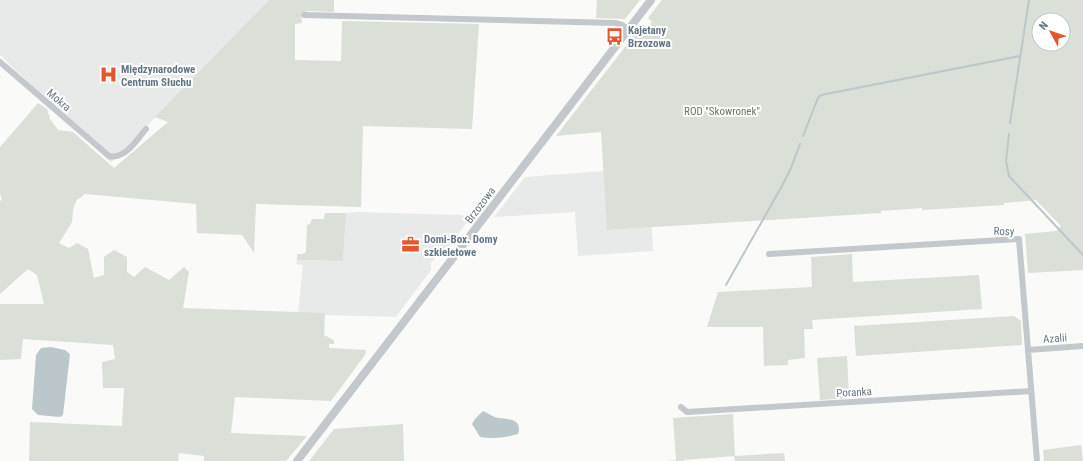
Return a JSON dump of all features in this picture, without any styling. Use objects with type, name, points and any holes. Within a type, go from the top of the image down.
[{"type":"street","name":"Brzozowa","points":[[297,461],[651,0]]},
{"type":"street","points":[[304,15],[615,23],[628,29]]},
{"type":"street","name":"Mokra","points":[[0,62],[106,154],[112,157],[124,153],[146,129]]},
{"type":"street","name":"Rosy","points":[[769,254],[1019,239],[1037,461]]},
{"type":"street","name":"Azalii","points":[[1028,350],[1083,346]]},
{"type":"street","name":"Poranka","points":[[680,407],[687,412],[1031,391]]},
{"type":"shaded area","name":"Międzynarodowe Centrum Słuchu","points":[[0,0],[269,0],[111,163],[0,55]]},
{"type":"shaded area","points":[[604,171],[607,230],[652,227],[653,251],[578,256],[575,212],[494,217],[525,177]]},
{"type":"shaded area","points":[[346,213],[461,215],[470,218],[440,258],[436,257],[431,263],[431,270],[396,317],[298,313],[303,265],[296,264],[297,260],[343,261]]},
{"type":"shaded area","points":[[51,347],[65,350],[70,354],[63,415],[60,417],[38,415],[32,409],[36,355],[41,348]]},
{"type":"shaded area","points":[[483,411],[496,417],[514,421],[518,425],[518,434],[499,438],[480,437],[472,424]]},
{"type":"green space","points":[[269,0],[334,0],[334,12],[309,11],[301,13],[302,23],[295,24],[295,60],[341,61],[342,21],[479,24],[472,129],[363,126],[361,207],[256,204],[254,253],[242,235],[197,233],[196,204],[85,194],[76,201],[73,210],[72,222],[59,243],[69,248],[77,243],[88,249],[94,278],[104,275],[104,257],[114,250],[127,257],[127,272],[134,277],[145,267],[169,280],[184,267],[189,272],[183,308],[325,313],[324,335],[334,340],[334,344],[329,344],[329,348],[366,350],[365,355],[331,401],[235,397],[231,433],[307,436],[286,461],[204,461],[204,456],[179,453],[178,461],[29,461],[30,422],[122,426],[124,388],[103,388],[102,362],[115,359],[113,345],[23,339],[21,359],[0,360],[0,304],[44,304],[37,275],[28,269],[0,294],[0,200],[2,201],[0,193],[0,147],[38,103],[47,109],[50,119],[58,130],[73,132],[114,168],[168,122],[155,117]]},
{"type":"green space","points":[[597,0],[640,0],[625,19],[596,18]]},
{"type":"green space","name":"ROD \"Skowronek\"","points":[[662,0],[1083,0],[1083,270],[1028,273],[1025,234],[1056,231],[1061,226],[1036,200],[1004,203],[1004,205],[922,210],[922,208],[881,211],[881,213],[607,230],[601,132],[556,136],[642,25],[648,26],[652,22],[648,18]]},
{"type":"green space","points":[[325,213],[346,213],[343,261],[297,260],[297,254],[303,254],[306,252],[307,225],[310,224],[312,219],[324,219]]},
{"type":"green space","points":[[852,254],[853,282],[979,275],[982,309],[812,320],[813,329],[804,329],[805,358],[788,360],[788,365],[764,366],[763,327],[707,327],[718,292],[812,287],[811,257]]},
{"type":"green space","points":[[1014,316],[1021,321],[1022,345],[856,356],[854,326]]},
{"type":"green space","points":[[847,356],[849,398],[820,400],[817,358]]},
{"type":"green space","points":[[733,414],[735,456],[784,453],[785,461],[735,461],[734,456],[684,461],[666,461],[676,460],[673,418]]},
{"type":"green space","points":[[403,424],[404,461],[309,461],[334,429]]},
{"type":"green space","points":[[1081,445],[1083,461],[1044,461],[1043,450]]},
{"type":"waterway","points":[[1010,123],[1029,0]]},
{"type":"waterway","points":[[803,136],[818,98],[821,95],[1020,56]]},
{"type":"waterway","points":[[1009,134],[1006,161],[1009,176],[1083,255]]},
{"type":"waterway","points":[[726,285],[783,184],[800,144]]},
{"type":"place","name":"Kajetany Brzozowa","points":[[615,36]]},
{"type":"place","name":"Międzynarodowe Centrum Słuchu","points":[[108,75]]},
{"type":"place","name":"Domi-Box. Domy szkieletowe","points":[[411,245]]}]
